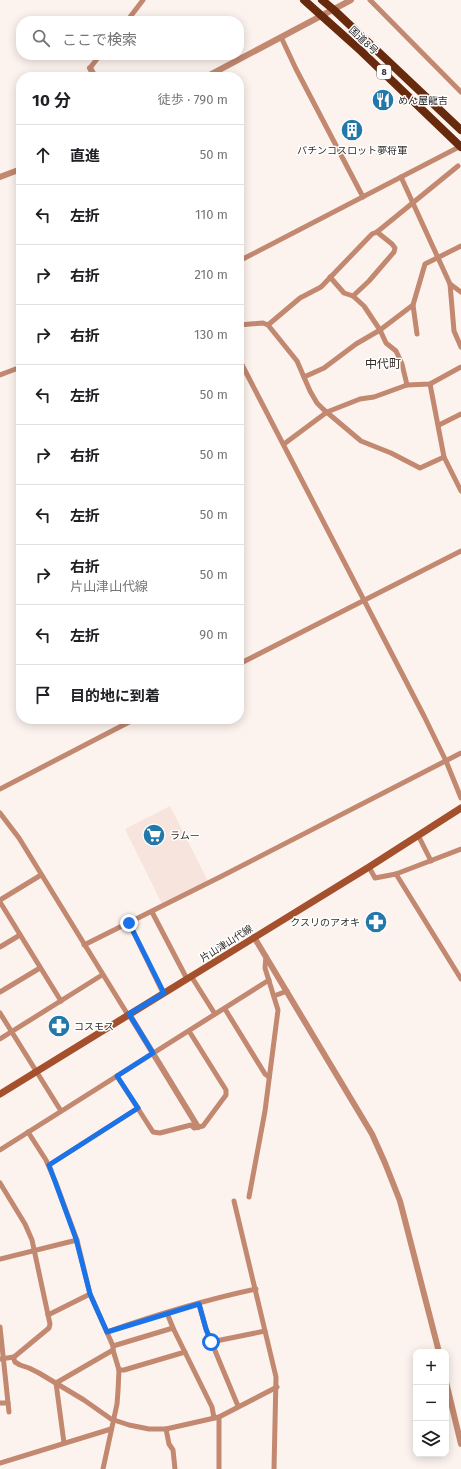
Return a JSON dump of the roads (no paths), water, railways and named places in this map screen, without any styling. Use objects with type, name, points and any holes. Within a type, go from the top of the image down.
[{"type":"highway","name":"国道8号","points":[[304,0],[323,16],[461,146]]},
{"type":"highway","name":"国道8号","points":[[322,0],[461,130]]},
{"type":"main road","name":"片山津山代線","points":[[0,1094],[35,1071],[369,867],[461,808]]},
{"type":"street","points":[[131,16],[143,0]]},
{"type":"street","points":[[244,57],[351,0]]},
{"type":"street","points":[[370,0],[461,92]]},
{"type":"street","points":[[281,37],[296,69],[363,197]]},
{"type":"street","points":[[92,72],[90,68],[96,60]]},
{"type":"street","points":[[215,72],[238,60]]},
{"type":"street","name":"国道8号","points":[[244,258],[461,146]]},
{"type":"street","points":[[268,325],[300,298],[321,287],[372,234],[377,232],[458,166]]},
{"type":"street","points":[[0,177],[16,171]]},
{"type":"street","points":[[401,178],[450,284],[454,331],[461,347]]},
{"type":"street","points":[[353,296],[369,281],[394,252],[395,248],[392,244],[377,232]]},
{"type":"street","points":[[417,334],[414,305],[426,264],[461,246]]},
{"type":"street","points":[[330,277],[344,293],[353,296],[364,306],[380,330],[386,343],[396,351],[402,364],[407,385]]},
{"type":"street","points":[[450,284],[461,292]]},
{"type":"street","points":[[304,377],[324,368],[356,344],[380,330],[414,305]]},
{"type":"street","points":[[244,325],[263,323],[268,325],[297,361],[314,398],[327,412],[361,441],[391,453],[420,468],[444,457]]},
{"type":"street","points":[[284,444],[327,412],[360,399],[374,397],[407,385],[430,384],[461,367]]},
{"type":"street","points":[[244,369],[284,444],[446,761],[461,798]]},
{"type":"street","points":[[0,375],[16,370]]},
{"type":"street","points":[[430,384],[444,457],[461,492]]},
{"type":"street","points":[[438,425],[461,414]]},
{"type":"street","points":[[244,661],[461,551]]},
{"type":"street","points":[[0,789],[125,724]]},
{"type":"street","points":[[84,945],[152,912],[461,753]]},
{"type":"street","points":[[0,813],[19,838],[102,975],[153,1053],[198,1127]]},
{"type":"street","points":[[418,835],[431,861]]},
{"type":"street","points":[[369,867],[375,878],[396,874],[461,849]]},
{"type":"street","points":[[396,874],[461,979]]},
{"type":"street","points":[[41,875],[0,901],[61,1000]]},
{"type":"street","points":[[152,912],[189,977],[216,1014]]},
{"type":"street","points":[[129,923],[164,993]]},
{"type":"street","points":[[0,947],[20,935]]},
{"type":"street","points":[[254,937],[372,1134],[386,1162],[400,1201],[438,1349]]},
{"type":"street","points":[[249,1197],[265,1111],[278,1010],[265,968],[266,956]]},
{"type":"street","points":[[0,992],[40,968]]},
{"type":"street","points":[[0,1039],[102,975]]},
{"type":"street","points":[[0,1150],[269,980]]},
{"type":"street","points":[[274,996],[287,991]]},
{"type":"street","points":[[225,1009],[265,1074],[269,1077]]},
{"type":"street","points":[[0,1013],[61,1111]]},
{"type":"street","points":[[117,1076],[153,1132],[156,1133],[191,1125],[194,1128],[203,1126],[221,1103],[226,1095],[226,1090],[189,1031]]},
{"type":"street","points":[[49,1165],[138,1108]]},
{"type":"street","points":[[28,1132],[49,1165],[77,1240],[90,1294],[107,1332],[119,1370],[117,1404],[103,1469]]},
{"type":"street","points":[[0,1183],[25,1224],[35,1250],[50,1324],[49,1328],[14,1357],[2,1358]]},
{"type":"street","points":[[234,1201],[276,1377],[274,1469],[270,1469]]},
{"type":"street","points":[[0,1259],[77,1240]]},
{"type":"street","points":[[107,1332],[167,1312],[256,1289]]},
{"type":"street","points":[[48,1315],[90,1294]]},
{"type":"street","points":[[199,1304],[206,1329],[238,1406]]},
{"type":"street","points":[[167,1312],[184,1352],[216,1417],[219,1469]]},
{"type":"street","points":[[0,1327],[2,1358],[9,1412]]},
{"type":"street","points":[[56,1383],[113,1348],[173,1328]]},
{"type":"street","points":[[211,1342],[265,1330]]},
{"type":"street","points":[[119,1370],[124,1370],[184,1352]]},
{"type":"street","points":[[12,1357],[15,1362],[56,1383],[114,1420],[149,1429],[166,1429],[216,1417],[276,1387]]},
{"type":"street","points":[[56,1383],[64,1443]]},
{"type":"street","points":[[447,1385],[461,1444]]},
{"type":"street","points":[[0,1403],[8,1403]]},
{"type":"street","points":[[0,1463],[111,1429]]},
{"type":"street","points":[[166,1429],[169,1444],[172,1450],[175,1469]]},
{"type":"place","name":"めん屋龍吉","points":[[383,100]]},
{"type":"place","name":"パチンコスロット夢将軍","points":[[352,130]]},
{"type":"place","name":"ラムー","points":[[154,835]]},
{"type":"place","name":"クスリのアオキ","points":[[376,922]]},
{"type":"place","name":"コスモス","points":[[59,1026]]},
{"type":"district","name":"中代町","points":[[383,364]]}]
